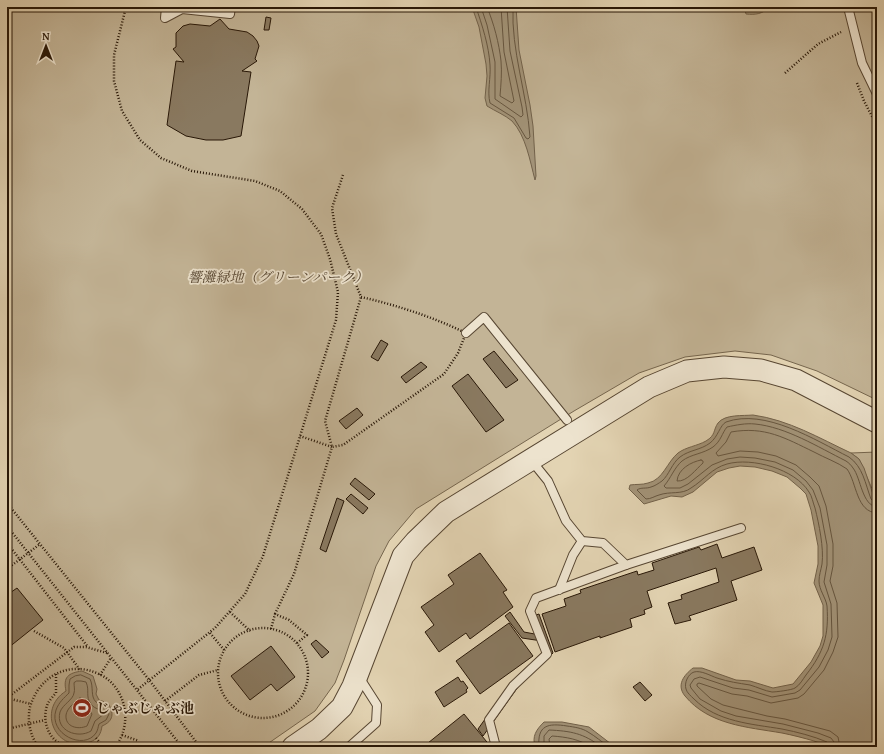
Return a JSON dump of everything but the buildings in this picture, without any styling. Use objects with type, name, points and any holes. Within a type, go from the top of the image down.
[{"type":"street","points":[[294,747],[319,730],[342,707],[358,675],[403,556],[446,512],[649,387],[687,371],[724,367],[761,370],[796,380],[877,422]]},
{"type":"lane","points":[[166,7],[165,18],[182,9],[230,14],[231,7]]},
{"type":"lane","points":[[848,7],[862,63],[877,94]]},
{"type":"lane","points":[[466,333],[484,317],[567,420]]},
{"type":"lane","points":[[531,460],[548,481],[566,521],[582,541],[603,543],[626,565]]},
{"type":"lane","points":[[496,747],[489,720],[513,686],[547,654],[530,611],[536,598],[626,565],[740,528]]},
{"type":"lane","points":[[559,590],[573,555],[582,541]]},
{"type":"lane","points":[[349,747],[376,723],[377,705],[358,675]]},
{"type":"path","points":[[126,7],[114,55],[114,81],[122,111],[140,140],[161,158],[192,171],[256,181],[280,191],[302,209],[321,234],[330,259],[338,292],[336,320],[263,556],[245,594],[210,633],[137,690]]},
{"type":"path","points":[[785,73],[818,44],[841,32]]},
{"type":"path","points":[[271,629],[275,614],[294,574],[332,447],[324,421],[361,297],[336,234],[332,208],[343,175]]},
{"type":"path","points":[[300,436],[332,447],[343,445],[444,374],[458,353],[466,333],[449,324],[379,301],[361,297]]},
{"type":"path","points":[[7,503],[150,681],[200,747]]},
{"type":"path","points":[[7,526],[182,747]]},
{"type":"path","points":[[7,543],[88,647]]},
{"type":"path","points":[[7,569],[40,544]]},
{"type":"path","points":[[230,612],[250,631]]},
{"type":"path","points":[[275,614],[289,620],[307,635],[297,643]]},
{"type":"path","points":[[256,629],[271,629],[285,634],[297,643],[305,656],[308,671],[307,686],[300,700],[290,710],[276,717],[262,718],[248,716],[235,708],[225,697],[220,684],[218,670],[222,656],[230,643],[241,634],[256,629]]},
{"type":"path","points":[[34,631],[64,648],[80,670]]},
{"type":"path","points":[[210,633],[225,651]]},
{"type":"path","points":[[7,699],[74,647],[88,647],[108,654]]},
{"type":"path","points":[[100,674],[111,658]]},
{"type":"path","points":[[39,747],[36,744],[29,724],[29,712],[33,696],[43,683],[56,674],[70,669],[86,670],[100,674],[113,684],[121,697],[126,712],[125,727],[120,741],[115,747]]},
{"type":"path","points":[[165,701],[199,675],[218,670]]},
{"type":"path","points":[[56,674],[56,693],[48,702],[44,720],[54,740],[63,745],[72,747]]},
{"type":"path","points":[[7,699],[31,704]]},
{"type":"path","points":[[126,712],[152,710]]},
{"type":"path","points":[[7,730],[44,720]]},
{"type":"path","points":[[122,735],[139,741]]},
{"type":"path","points":[[7,737],[11,747]]},
{"type":"path","points":[[96,738],[104,747]]},
{"type":"path","points":[[86,747],[100,742]]},
{"type":"green space","name":"響灘緑地（グリーンパーク）","points":[[7,7],[877,7],[877,400],[817,371],[771,355],[735,351],[685,357],[639,373],[574,411],[416,509],[389,541],[376,566],[335,683],[315,711],[263,747],[7,747]]},
{"type":"green space","points":[[877,452],[877,500],[859,459],[851,453]]},
{"type":"water","points":[[472,7],[516,7],[519,50],[533,126],[535,180],[527,149],[517,127],[512,121],[487,106],[485,98],[487,76],[486,64],[479,27]]},
{"type":"water","points":[[744,7],[770,7],[759,14],[746,14]]},
{"type":"water","points":[[753,415],[766,417],[791,425],[851,453],[859,459],[864,468],[874,497],[877,500],[877,747],[831,747],[782,733],[729,723],[705,713],[695,706],[682,692],[682,680],[693,668],[702,668],[736,680],[750,681],[773,688],[793,684],[811,662],[820,646],[823,636],[823,605],[814,583],[818,564],[818,546],[811,510],[806,494],[787,477],[772,471],[755,467],[740,466],[729,468],[717,472],[693,492],[682,497],[671,496],[644,504],[629,489],[630,485],[646,484],[653,481],[661,475],[678,453],[709,439],[713,435],[716,426],[721,420],[730,417]]},
{"type":"water","name":"じゃぶじゃぶ池","points":[[82,671],[93,676],[97,689],[96,694],[99,700],[108,703],[112,716],[109,722],[102,726],[100,734],[97,738],[90,742],[78,744],[68,742],[60,736],[54,728],[51,719],[52,709],[57,699],[66,691],[66,679],[73,673]]},
{"type":"water","points":[[544,722],[562,722],[589,727],[615,747],[535,747],[535,733]]},
{"type":"place","name":"じゃぶじゃぶ池","points":[[82,708]]}]
